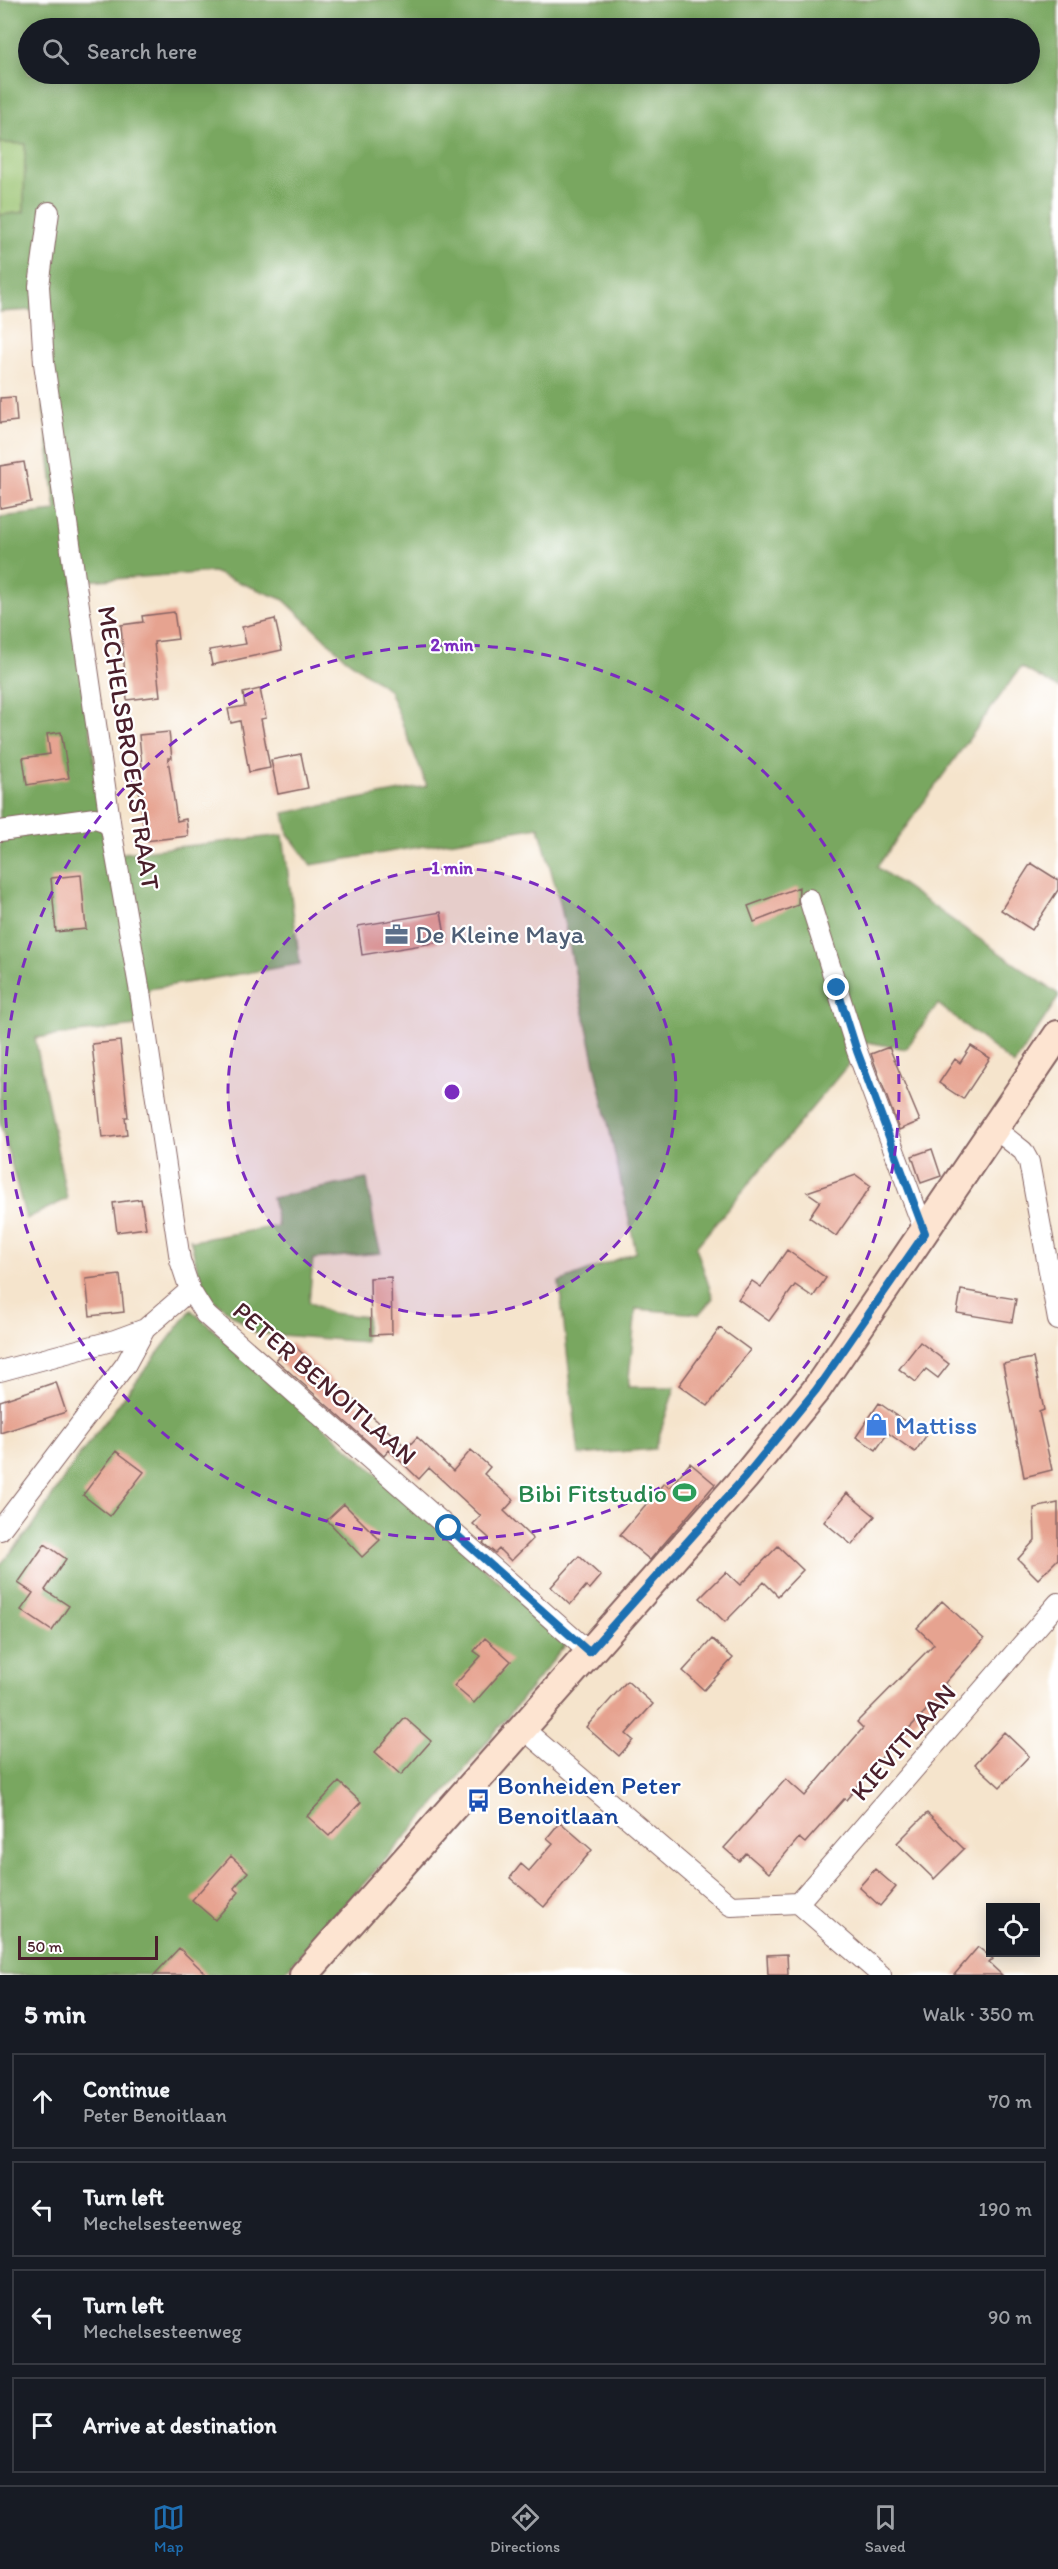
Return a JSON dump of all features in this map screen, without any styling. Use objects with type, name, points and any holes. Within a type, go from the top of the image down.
[{"type":"street","name":"MECHELSBROEKSTRAAT","points":[[49,212],[39,286],[44,363],[111,828],[143,1010],[180,1260],[190,1290]]},
{"type":"street","points":[[0,831],[95,818],[104,821],[111,828]]},
{"type":"street","points":[[809,900],[857,1051],[925,1233]]},
{"type":"street","points":[[304,1975],[521,1727],[745,1477],[816,1390],[1058,1035]]},
{"type":"street","points":[[995,1129],[1023,1151],[1029,1162],[1058,1320]]},
{"type":"street","points":[[0,1530],[126,1364],[145,1329],[190,1290]]},
{"type":"street","name":"PETER BENOITLAAN","points":[[190,1290],[205,1314],[589,1652]]},
{"type":"street","points":[[0,1371],[115,1340],[145,1329]]},
{"type":"street","name":"KIEVITLAAN","points":[[798,1903],[1055,1612]]},
{"type":"street","points":[[521,1727],[731,1906],[798,1903],[881,1975]]},
{"type":"green space","points":[[0,0],[18,18],[18,84],[27,84],[24,212],[0,215]]},
{"type":"green space","points":[[0,0],[1058,0],[1058,688],[1021,667],[877,867],[1058,994],[1058,998],[1014,1065],[938,1004],[906,1049],[867,1042],[696,1247],[713,1298],[699,1314],[636,1309],[628,1387],[675,1387],[655,1449],[579,1455],[559,1282],[636,1252],[560,903],[539,827],[311,865],[288,834],[284,813],[427,786],[389,690],[345,658],[284,600],[213,572],[72,582],[106,855],[283,835],[300,964],[149,989],[136,1026],[35,1038],[67,1199],[26,1219],[0,1122],[0,517],[56,511],[32,310],[0,312],[0,215],[24,212],[25,144],[0,143]]},
{"type":"green space","points":[[367,1179],[375,1232],[381,1253],[313,1259],[309,1302],[331,1313],[367,1317],[365,1342],[256,1333],[203,1292],[190,1238],[192,1241],[278,1226],[272,1198]]},
{"type":"green space","points":[[191,1310],[568,1642],[452,1785],[282,1975],[0,1975],[0,1565],[31,1529],[77,1458]]},
{"type":"building","points":[[15,397],[17,421],[0,423],[0,398]]},
{"type":"building","points":[[24,462],[31,502],[0,508],[0,466]]},
{"type":"building","points":[[174,612],[178,639],[154,642],[160,696],[127,700],[121,625],[143,622],[142,616]]},
{"type":"building","points":[[275,619],[282,650],[212,665],[209,650],[246,644],[242,627]]},
{"type":"building","points":[[260,689],[266,718],[261,719],[270,768],[249,772],[240,721],[231,723],[228,709],[245,706],[243,693]]},
{"type":"building","points":[[61,732],[69,778],[27,785],[23,758],[50,754],[47,734]]},
{"type":"building","points":[[169,732],[172,758],[168,758],[177,821],[186,819],[188,836],[145,841],[138,779],[143,778],[139,735]]},
{"type":"building","points":[[301,754],[308,788],[278,794],[271,760]]},
{"type":"building","points":[[1031,863],[1058,880],[1058,890],[1032,930],[1001,910]]},
{"type":"building","points":[[81,875],[86,929],[56,932],[51,878]]},
{"type":"building","points":[[799,887],[798,905],[754,922],[748,906]]},
{"type":"building","points":[[441,912],[446,941],[362,955],[358,926]]},
{"type":"building","points":[[120,1041],[128,1117],[125,1117],[127,1135],[102,1138],[92,1044]]},
{"type":"building","points":[[971,1046],[990,1058],[963,1099],[939,1083],[955,1059],[960,1063]]},
{"type":"building","points":[[889,1047],[920,1121],[899,1130],[871,1054]]},
{"type":"building","points":[[932,1149],[941,1176],[921,1183],[912,1156]]},
{"type":"building","points":[[856,1175],[871,1186],[836,1236],[809,1217],[820,1201],[807,1192]]},
{"type":"building","points":[[141,1199],[146,1228],[117,1232],[113,1203]]},
{"type":"building","points":[[787,1250],[826,1278],[813,1297],[795,1285],[769,1321],[738,1299],[752,1281],[761,1287]]},
{"type":"building","points":[[120,1275],[124,1312],[90,1316],[86,1279]]},
{"type":"building","points":[[391,1277],[392,1334],[371,1335],[370,1278]]},
{"type":"building","points":[[961,1290],[1016,1299],[1012,1322],[957,1313]]},
{"type":"building","points":[[720,1328],[750,1350],[708,1406],[679,1385]]},
{"type":"building","points":[[920,1342],[949,1364],[938,1378],[926,1369],[916,1382],[899,1369]]},
{"type":"building","points":[[291,1343],[407,1448],[417,1437],[453,1471],[471,1450],[490,1467],[484,1474],[514,1500],[504,1511],[533,1539],[511,1561],[499,1549],[495,1553],[483,1543],[489,1538],[473,1524],[481,1516],[429,1468],[419,1479],[389,1450],[384,1456],[276,1360]]},
{"type":"building","points":[[1033,1358],[1044,1410],[1039,1412],[1052,1470],[1024,1477],[1003,1364]]},
{"type":"building","points":[[56,1382],[66,1412],[0,1433],[0,1401]]},
{"type":"building","points":[[879,1403],[926,1436],[915,1452],[888,1433],[876,1450],[856,1437]]},
{"type":"building","points":[[116,1451],[144,1472],[110,1516],[83,1495]]},
{"type":"building","points":[[690,1463],[715,1484],[650,1560],[620,1535],[664,1483],[669,1488]]},
{"type":"building","points":[[847,1493],[875,1516],[852,1545],[824,1522]]},
{"type":"building","points":[[1058,1503],[1058,1559],[1038,1579],[1018,1559],[1035,1540],[1034,1508]]},
{"type":"building","points":[[344,1504],[380,1540],[362,1557],[327,1520]]},
{"type":"building","points":[[45,1544],[66,1559],[45,1590],[69,1606],[52,1631],[21,1610],[33,1593],[18,1583]]},
{"type":"building","points":[[778,1546],[803,1570],[778,1596],[764,1582],[725,1622],[700,1598],[726,1572],[740,1585]]},
{"type":"building","points":[[579,1556],[601,1576],[590,1589],[586,1586],[570,1605],[551,1587]]},
{"type":"building","points":[[942,1601],[984,1639],[945,1683],[949,1687],[887,1751],[846,1800],[844,1799],[805,1843],[799,1838],[769,1873],[746,1853],[739,1861],[724,1848],[786,1779],[805,1796],[863,1728],[857,1722],[934,1644],[917,1628]]},
{"type":"building","points":[[485,1638],[511,1661],[474,1703],[454,1686],[481,1656],[474,1651]]},
{"type":"building","points":[[712,1639],[733,1658],[704,1690],[683,1671]]},
{"type":"building","points":[[627,1681],[653,1704],[626,1734],[633,1740],[619,1756],[586,1727]]},
{"type":"building","points":[[405,1718],[431,1741],[401,1775],[375,1752]]},
{"type":"building","points":[[1004,1732],[1029,1756],[1000,1787],[975,1764]]},
{"type":"building","points":[[339,1782],[361,1802],[329,1836],[307,1816]]},
{"type":"building","points":[[927,1813],[964,1849],[934,1879],[897,1843]]},
{"type":"building","points":[[560,1822],[592,1850],[544,1907],[510,1878],[521,1864],[529,1871],[553,1843],[547,1838]]},
{"type":"building","points":[[231,1856],[248,1872],[234,1888],[239,1892],[215,1920],[192,1900]]},
{"type":"building","points":[[875,1869],[896,1887],[880,1906],[859,1887]]},
{"type":"building","points":[[978,1947],[986,1953],[986,1957],[993,1959],[989,1963],[1002,1975],[954,1975]]},
{"type":"building","points":[[179,1948],[207,1975],[154,1975]]},
{"type":"building","points":[[787,1954],[788,1975],[768,1975],[767,1955]]},
{"type":"place","name":"De Kleine Maya","points":[[397,934]]},
{"type":"place","name":"Mattiss","points":[[877,1425]]},
{"type":"place","name":"Bibi Fitstudio","points":[[685,1493]]},
{"type":"place","name":"Bonheiden Peter Benoitlaan","points":[[479,1800]]},
{"type":"route","points":[[449,1528],[589,1652],[745,1477],[827,1375],[925,1233],[857,1051],[837,988]]}]
